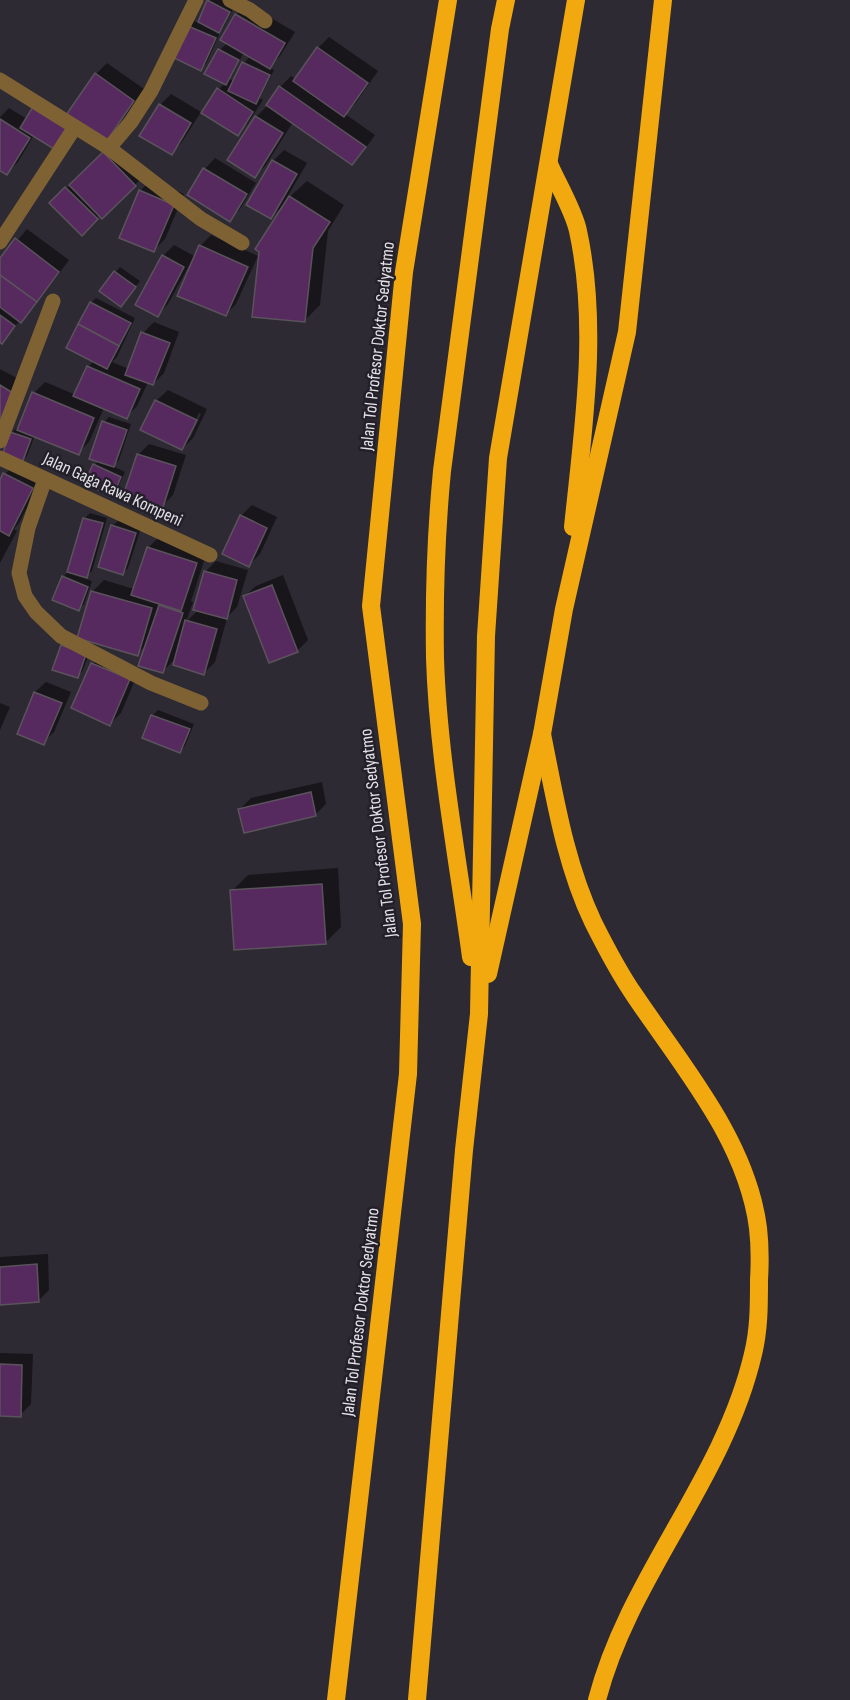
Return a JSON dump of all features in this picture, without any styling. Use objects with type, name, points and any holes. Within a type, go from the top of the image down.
[{"type":"highway","name":"Jalan Tol Profesor Doktor Sedyatmo","points":[[336,1700],[408,1074],[412,924],[371,606],[404,272],[448,0]]},
{"type":"highway","points":[[479,1014],[441,733],[435,659],[437,530],[442,471],[500,29],[506,0]]},
{"type":"highway","points":[[417,1700],[464,1150],[479,1014],[486,636],[498,458],[576,0]]},
{"type":"highway","points":[[479,1014],[542,734],[564,609],[627,332],[663,0]]},
{"type":"highway","points":[[549,164],[578,229],[587,294],[588,358],[583,432],[564,609]]},
{"type":"highway","points":[[542,734],[560,826],[579,890],[614,962],[711,1107],[731,1146],[747,1184],[758,1226],[760,1256],[759,1312],[754,1353],[738,1405],[707,1473],[628,1618],[612,1654],[597,1700]]},
{"type":"street","points":[[109,148],[131,122],[151,91],[196,0]]},
{"type":"street","points":[[230,0],[265,21]]},
{"type":"street","points":[[0,80],[109,148],[201,219],[242,243]]},
{"type":"street","points":[[0,242],[75,127]]},
{"type":"street","points":[[0,441],[53,301]]},
{"type":"street","name":"Jalan Gaga Rawa Kompeni","points":[[0,458],[210,555]]},
{"type":"street","points":[[45,479],[28,528],[19,573],[25,596],[36,612],[61,636],[152,683],[201,703]]},
{"type":"building","points":[[207,0],[230,12],[219,33],[198,22]]},
{"type":"building","points":[[235,14],[285,43],[270,69],[220,40]]},
{"type":"building","points":[[188,26],[216,38],[201,71],[174,58]]},
{"type":"building","points":[[317,47],[368,83],[344,117],[293,81]]},
{"type":"building","points":[[218,49],[239,60],[226,85],[204,74]]},
{"type":"building","points":[[242,62],[270,75],[256,104],[228,91]]},
{"type":"building","points":[[95,73],[134,101],[106,142],[66,115]]},
{"type":"building","points":[[279,86],[366,147],[352,165],[266,105]]},
{"type":"building","points":[[217,88],[253,112],[238,136],[201,113]]},
{"type":"building","points":[[159,104],[191,123],[172,155],[139,136]]},
{"type":"building","points":[[34,105],[68,126],[54,149],[20,128]]},
{"type":"building","points":[[255,116],[283,133],[255,178],[227,160]]},
{"type":"building","points":[[0,119],[30,138],[7,175],[0,171]]},
{"type":"building","points":[[103,152],[136,186],[102,219],[69,185]]},
{"type":"building","points":[[272,160],[297,174],[271,219],[246,205]]},
{"type":"building","points":[[203,168],[247,194],[230,222],[187,195]]},
{"type":"building","points":[[65,187],[98,219],[82,236],[49,203]]},
{"type":"building","points":[[139,190],[174,205],[154,252],[119,238]]},
{"type":"building","points":[[289,196],[330,222],[313,248],[305,322],[252,317],[259,252],[255,249]]},
{"type":"building","points":[[15,238],[59,272],[37,302],[0,275],[0,258]]},
{"type":"building","points":[[199,245],[248,267],[226,316],[177,296]]},
{"type":"building","points":[[162,255],[184,267],[158,317],[135,305]]},
{"type":"building","points":[[114,271],[136,287],[121,307],[99,291]]},
{"type":"building","points":[[0,275],[37,302],[21,323],[0,307]]},
{"type":"building","points":[[90,302],[131,323],[119,346],[78,324]]},
{"type":"building","points":[[0,315],[15,326],[2,344],[0,343]]},
{"type":"building","points":[[78,324],[119,346],[107,369],[66,348]]},
{"type":"building","points":[[141,332],[170,343],[153,385],[125,375]]},
{"type":"building","points":[[87,366],[140,389],[127,419],[73,396]]},
{"type":"building","points":[[0,385],[16,395],[0,424]]},
{"type":"building","points":[[32,392],[94,418],[79,455],[17,430]]},
{"type":"building","points":[[155,400],[197,420],[182,450],[140,430]]},
{"type":"building","points":[[102,421],[127,430],[114,467],[89,459]]},
{"type":"building","points":[[10,432],[31,439],[22,463],[2,456]]},
{"type":"building","points":[[137,454],[176,466],[163,507],[123,496]]},
{"type":"building","points":[[93,464],[121,477],[113,496],[84,484]]},
{"type":"building","points":[[3,473],[33,488],[9,536],[0,531],[0,480]]},
{"type":"building","points":[[240,515],[267,528],[249,567],[222,554]]},
{"type":"building","points":[[83,518],[103,523],[87,578],[67,572]]},
{"type":"building","points":[[111,525],[136,533],[123,575],[98,567]]},
{"type":"building","points":[[147,547],[197,563],[181,611],[131,595]]},
{"type":"building","points":[[204,571],[237,580],[227,619],[193,610]]},
{"type":"building","points":[[62,576],[88,587],[79,611],[52,600]]},
{"type":"building","points":[[272,585],[298,652],[269,663],[243,596]]},
{"type":"building","points":[[91,591],[152,608],[138,656],[77,638]]},
{"type":"building","points":[[159,605],[183,613],[163,673],[138,666]]},
{"type":"building","points":[[185,620],[217,629],[204,675],[173,665]]},
{"type":"building","points":[[61,645],[86,654],[78,678],[52,670]]},
{"type":"building","points":[[91,663],[130,679],[110,726],[71,708]]},
{"type":"building","points":[[34,692],[62,703],[44,745],[17,734]]},
{"type":"building","points":[[151,715],[190,729],[180,753],[142,738]]},
{"type":"building","points":[[311,792],[316,816],[244,833],[238,809]]},
{"type":"building","points":[[322,884],[326,944],[234,950],[230,890]]},
{"type":"building","points":[[37,1264],[39,1302],[0,1305],[0,1267]]},
{"type":"building","points":[[0,1364],[22,1365],[21,1417],[0,1416]]}]
